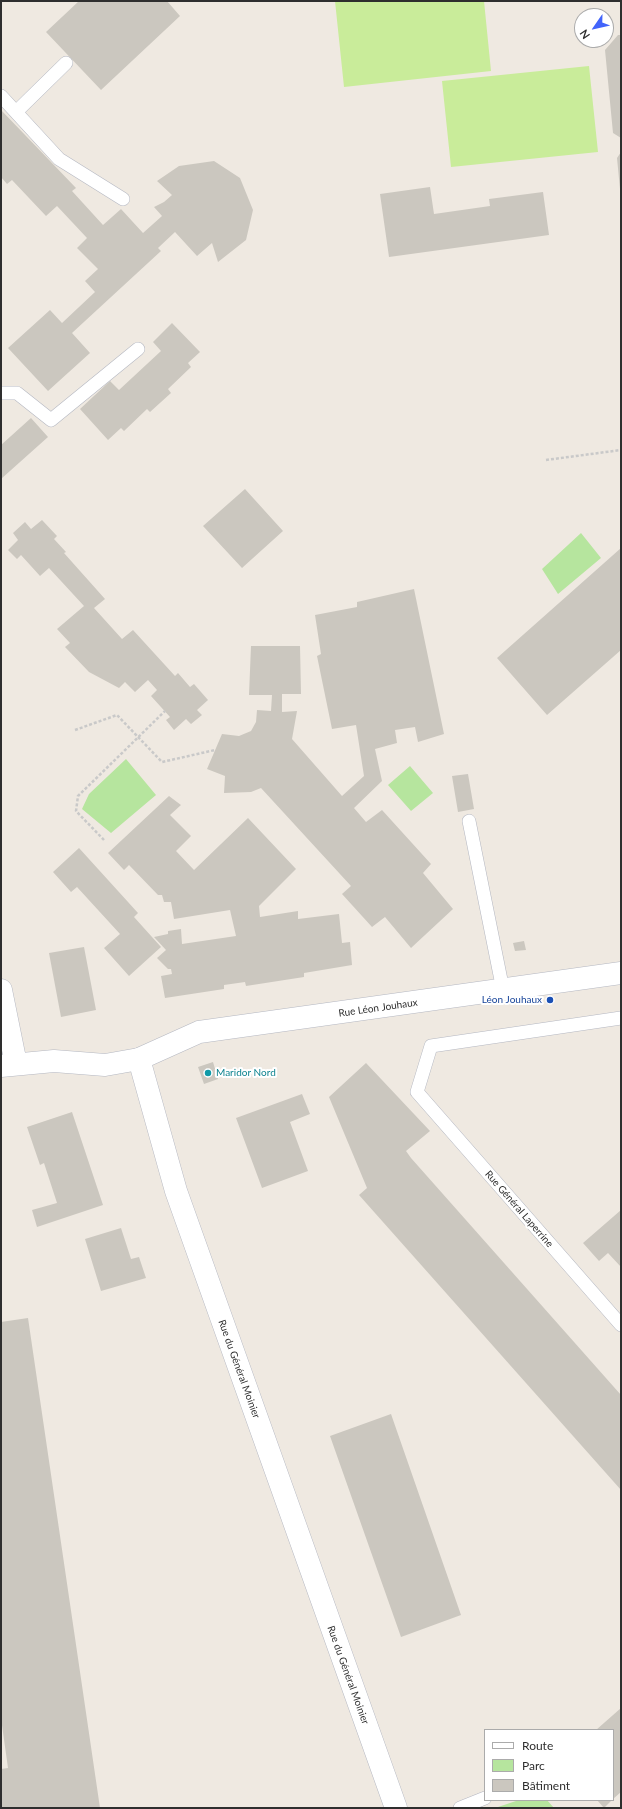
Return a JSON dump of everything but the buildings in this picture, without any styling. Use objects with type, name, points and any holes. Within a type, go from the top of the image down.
[{"type":"street","name":"Rue Léon Jouhaux","points":[[139,1058],[199,1032],[621,974]]},
{"type":"street","points":[[1,990],[8,1065],[54,1061],[105,1065],[139,1058]]},
{"type":"street","name":"Rue du Général Moinier","points":[[139,1058],[176,1191],[396,1808]]},
{"type":"lane","points":[[16,112],[66,63]]},
{"type":"lane","points":[[1,96],[59,159],[123,199]]},
{"type":"lane","points":[[1,393],[17,393],[51,420],[138,349]]},
{"type":"lane","points":[[469,821],[503,990]]},
{"type":"lane","name":"Rue Général Laperrine","points":[[621,1018],[431,1046],[417,1092],[621,1325]]},
{"type":"lane","points":[[460,1808],[484,1798]]},
{"type":"path","points":[[546,460],[621,450]]},
{"type":"path","points":[[104,840],[76,811],[78,796],[165,711]]},
{"type":"path","points":[[75,730],[117,715],[162,762],[215,750]]},
{"type":"green space","points":[[335,1],[484,1],[491,71],[344,87]]},
{"type":"green space","points":[[589,66],[598,152],[451,167],[442,81]]},
{"type":"green space","points":[[581,533],[601,558],[558,594],[542,569]]},
{"type":"green space","points":[[126,759],[156,795],[111,833],[82,809],[89,794]]},
{"type":"green space","points":[[410,766],[433,793],[411,811],[388,785]]},
{"type":"green space","points":[[516,1801],[548,1801],[554,1808],[495,1808]]},
{"type":"place","name":"Léon Jouhaux","points":[[550,1000]]},
{"type":"place","name":"Maridor Nord","points":[[208,1073]]}]
